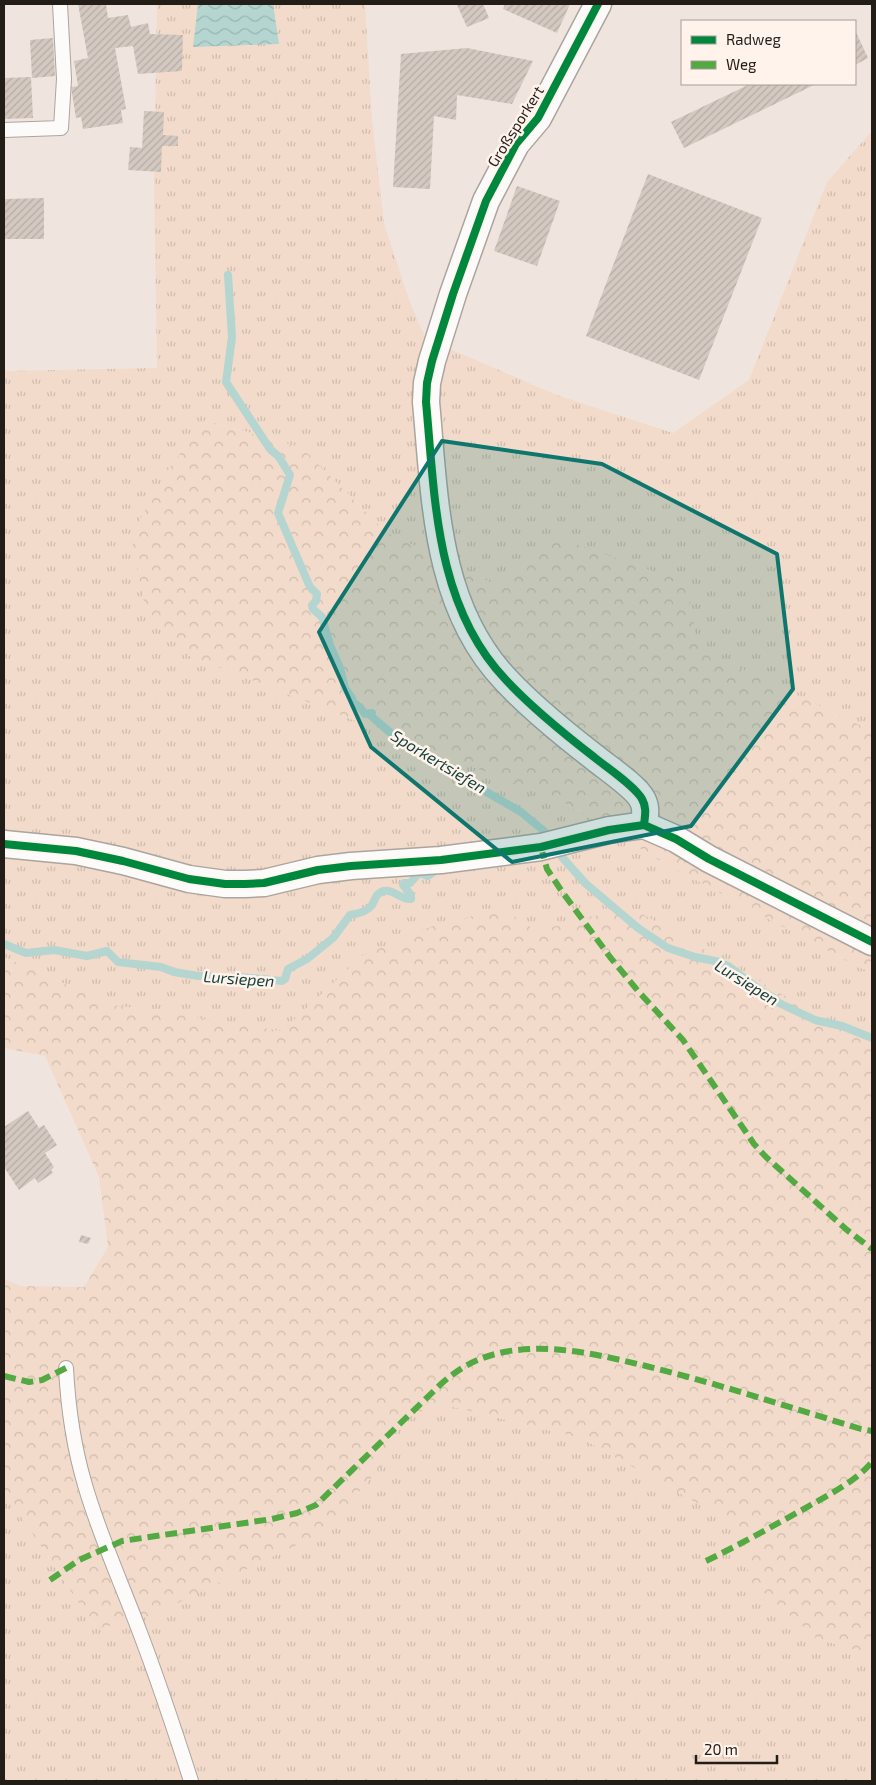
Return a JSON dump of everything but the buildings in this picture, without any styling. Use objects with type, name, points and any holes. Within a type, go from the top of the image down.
[{"type":"street","name":"Großsporkert","points":[[598,4],[538,118],[516,144],[486,201],[453,294],[427,383],[426,402],[442,550],[451,583],[467,622],[486,659],[506,681],[562,732],[626,783],[641,798],[646,809],[644,825]]},
{"type":"street","points":[[4,844],[76,851],[123,861],[189,879],[225,884],[245,884],[264,883],[318,870],[440,860],[541,847],[609,830],[644,825],[676,839],[709,859],[872,942]]},
{"type":"lane","points":[[4,130],[61,128],[64,79],[60,4]]},
{"type":"lane","points":[[66,1368],[72,1421],[84,1483],[96,1521],[139,1629],[169,1712],[191,1781]]},
{"type":"highlighted area","points":[[442,441],[602,464],[777,554],[793,689],[691,826],[512,862],[371,747],[319,632]]},
{"type":"green space","points":[[157,4],[365,4],[372,119],[384,223],[408,297],[425,338],[557,395],[673,433],[749,380],[827,182],[872,131],[872,731],[698,648],[559,538],[498,586],[386,532],[302,448],[206,420],[168,470],[188,655],[565,803],[659,860],[858,967],[872,972],[872,1041],[841,1028],[630,907],[536,931],[506,911],[362,956],[282,1032],[113,1005],[4,957],[4,371],[157,368],[154,182]]},
{"type":"green space","points":[[205,420],[302,448],[386,532],[498,586],[559,538],[687,583],[698,648],[872,731],[872,972],[858,967],[659,860],[565,803],[188,655],[145,607],[131,535],[168,470]]},
{"type":"green space","points":[[630,907],[841,1028],[872,1041],[872,1655],[816,1638],[746,1577],[754,1535],[581,1438],[441,1404],[402,1419],[384,1464],[323,1532],[151,1616],[96,1629],[4,1491],[4,1279],[21,1286],[84,1287],[108,1247],[99,1177],[45,1056],[4,1048],[4,957],[113,1005],[282,1031],[362,956],[440,923],[506,911],[536,931]]},
{"type":"green space","points":[[441,1404],[581,1438],[754,1535],[816,1638],[872,1655],[872,1781],[4,1781],[4,1491],[96,1629],[384,1464],[402,1418]]},
{"type":"water","points":[[198,4],[273,4],[279,44],[193,47]]},
{"type":"waterway","name":"Sporkertsiefen","points":[[228,275],[232,337],[226,382],[270,449],[279,457],[290,475],[278,513],[310,587],[317,594],[316,601],[312,605],[313,609],[322,617],[345,688],[352,698],[354,705],[360,707],[365,714],[372,713],[371,716],[410,747],[422,751],[452,772],[521,812],[544,831]]},
{"type":"waterway","name":"Lursiepen","points":[[562,857],[585,883],[638,928],[668,948],[695,957],[720,962],[779,1003],[815,1020],[842,1026],[872,1038]]},
{"type":"waterway","name":"Lursiepen","points":[[4,944],[26,953],[54,950],[87,956],[107,951],[118,962],[161,967],[174,972],[198,976],[213,976],[226,980],[240,977],[282,981],[285,979],[288,969],[307,959],[333,938],[350,915],[362,912],[370,907],[379,893],[389,891],[403,898],[411,899],[411,895],[403,885],[404,883],[410,883],[419,873],[428,876],[438,869]]},
{"type":"marked path","points":[[541,847],[547,869],[563,893],[610,957],[683,1040],[754,1144],[847,1230],[872,1249]]},
{"type":"marked path","points":[[50,1580],[79,1560],[122,1541],[272,1519],[297,1513],[316,1505],[448,1378],[478,1360],[504,1352],[540,1349],[611,1358],[700,1380],[872,1431]]},
{"type":"marked path","points":[[4,1376],[29,1382],[42,1380],[66,1368]]},
{"type":"marked path","points":[[706,1561],[834,1492],[851,1481],[872,1462]]},
{"type":"cycle path","points":[[598,4],[538,118],[516,144],[486,201],[453,294],[432,361],[427,383],[426,402],[432,475],[443,549],[452,585],[465,619],[483,651],[506,680],[548,720],[633,788],[645,805],[644,825]]},
{"type":"cycle path","points":[[4,844],[76,851],[123,861],[189,879],[225,884],[245,884],[264,883],[318,870],[441,860],[541,847],[609,830],[644,825],[676,839],[709,859],[872,942]]}]
